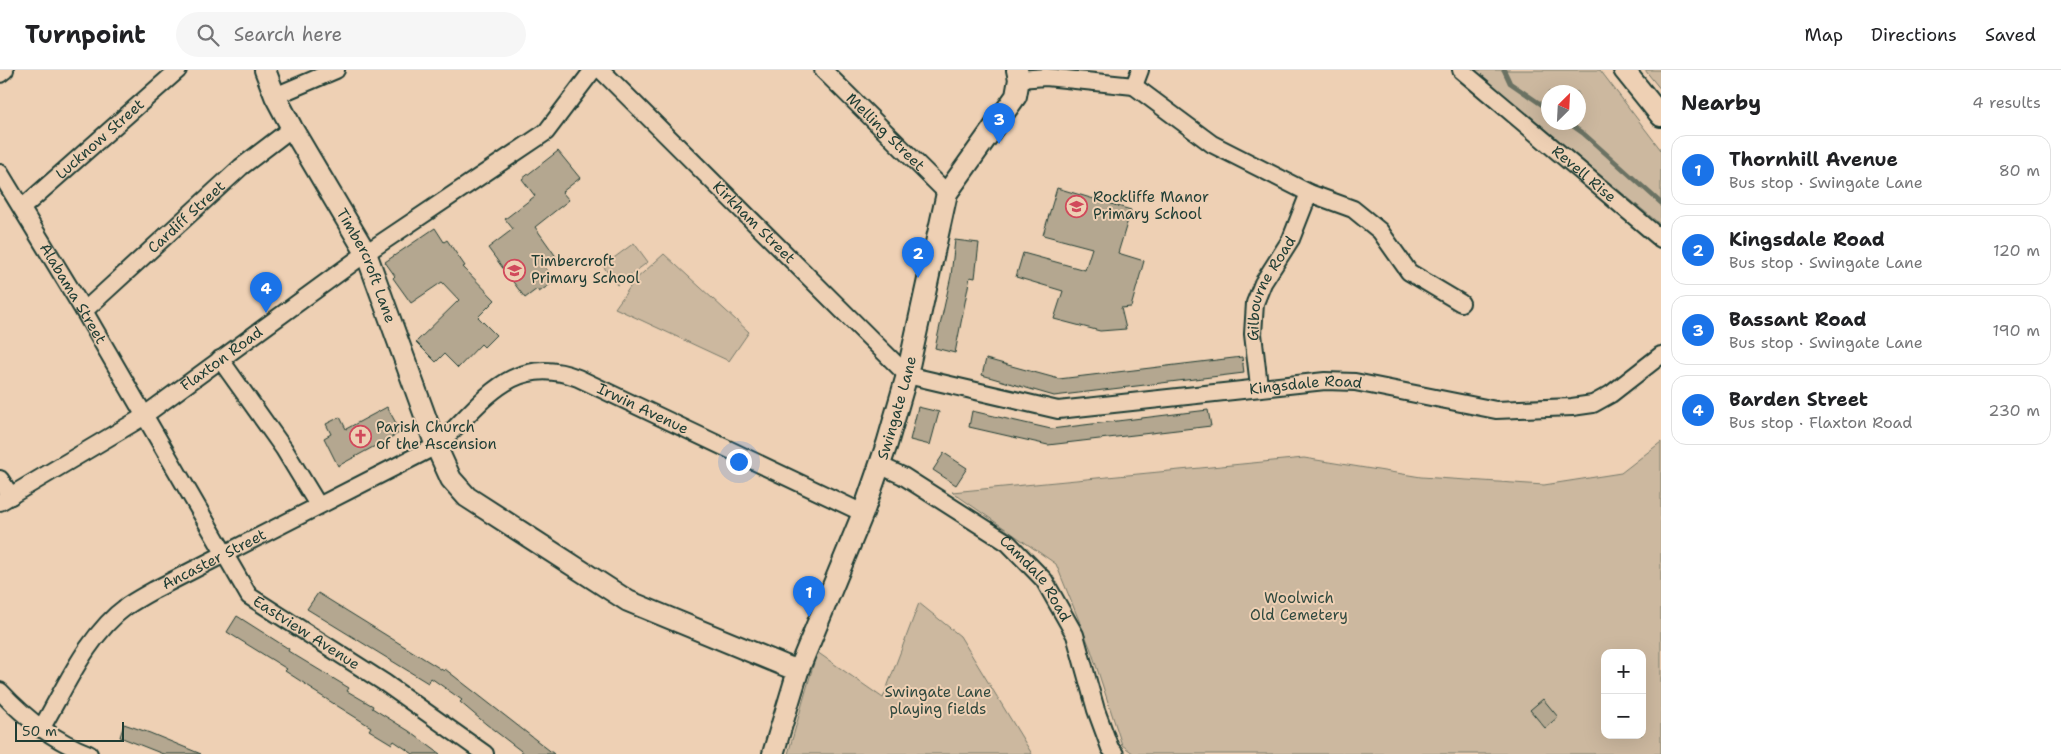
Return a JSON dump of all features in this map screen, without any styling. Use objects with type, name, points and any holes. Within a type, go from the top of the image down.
[{"type":"street","points":[[0,74],[5,70]]},
{"type":"street","name":"Lucknow Street","points":[[22,208],[178,70]]},
{"type":"street","name":"Timbercroft Lane","points":[[265,70],[275,96],[292,128],[366,253],[436,446],[451,479],[467,497],[622,598],[798,671]]},
{"type":"street","points":[[275,96],[336,70]]},
{"type":"street","name":"Flaxton Road","points":[[5,499],[144,415],[366,253],[546,132],[593,70]]},
{"type":"street","name":"Kirkham Street","points":[[601,70],[907,375]]},
{"type":"street","name":"Melling Street","points":[[823,70],[947,193]]},
{"type":"street","points":[[1134,86],[1140,70]]},
{"type":"street","name":"Revell Rise","points":[[1461,70],[1661,239]]},
{"type":"street","points":[[1624,70],[1661,116]]},
{"type":"street","points":[[1018,74],[1134,86],[1212,144],[1309,193],[1353,209],[1380,231],[1409,272],[1461,303]]},
{"type":"street","name":"Swingate Lane","points":[[773,754],[798,671],[863,512],[879,466],[907,375],[947,193],[1016,96],[1018,74]]},
{"type":"street","name":"Cardiff Street","points":[[84,310],[241,167],[292,128]]},
{"type":"street","name":"Alabama Street","points":[[0,172],[84,310],[144,415]]},
{"type":"street","name":"Gilbourne Road","points":[[1259,386],[1253,334],[1255,303],[1263,283],[1291,239],[1309,193]]},
{"type":"street","name":"Kingsdale Road","points":[[907,375],[1058,410],[1326,380],[1355,382],[1496,410],[1572,407],[1593,404],[1611,394],[1661,355]]},
{"type":"street","points":[[220,360],[284,450],[318,505]]},
{"type":"street","name":"Irwin Avenue","points":[[436,446],[454,430],[478,402],[514,378],[531,372],[548,370],[563,372],[863,512]]},
{"type":"street","name":"Eastview Avenue","points":[[144,415],[249,596],[260,605],[385,683],[485,754]]},
{"type":"street","name":"Ancaster Street","points":[[42,729],[85,655],[104,628],[126,606],[318,505],[436,446]]},
{"type":"street","name":"Camdale Road","points":[[879,466],[903,476],[1008,543],[1044,580],[1076,635],[1096,710],[1110,748],[1115,754]]},
{"type":"street","points":[[0,479],[5,499]]},
{"type":"street","points":[[0,691],[19,711],[42,729],[89,754]]},
{"type":"green space","points":[[1473,70],[1600,70],[1661,150],[1661,225],[1546,130],[1586,130],[1586,85],[1541,85],[1541,126]]},
{"type":"green space","points":[[1645,70],[1661,70],[1661,90]]},
{"type":"green space","points":[[634,243],[648,262],[617,285],[603,266]]},
{"type":"green space","points":[[664,254],[749,332],[729,361],[615,308],[635,280]]},
{"type":"green space","name":"Woolwich Old Cemetery","points":[[1661,442],[1661,754],[1134,754],[1122,745],[1091,650],[1056,564],[952,492],[1304,458],[1421,477],[1544,485],[1621,473]]},
{"type":"green space","name":"Swingate Lane playing fields","points":[[919,603],[960,636],[1032,754],[788,754],[817,652],[883,698]]},
{"type":"building","points":[[558,151],[580,178],[562,192],[569,200],[535,227],[557,258],[545,267],[555,281],[539,292],[537,289],[525,298],[488,248],[513,229],[505,219],[535,196],[522,179]]},
{"type":"building","points":[[1057,188],[1131,210],[1118,253],[1144,261],[1131,307],[1121,308],[1126,329],[1100,331],[1054,319],[1063,291],[1016,277],[1023,253],[1085,270],[1092,248],[1043,235]]},
{"type":"building","points":[[435,228],[444,242],[447,240],[465,266],[463,267],[495,300],[478,317],[496,335],[484,347],[481,344],[458,368],[444,354],[436,362],[416,342],[459,300],[442,282],[411,303],[393,278],[395,276],[385,262]]},
{"type":"building","points":[[955,240],[979,243],[975,278],[970,277],[955,353],[935,348],[951,276]]},
{"type":"building","points":[[1242,357],[1244,373],[1054,396],[982,375],[986,359],[1059,379]]},
{"type":"building","name":"Parish Church of the Ascension","points":[[387,407],[401,432],[338,466],[324,438],[331,434],[326,424],[340,417],[346,429]]},
{"type":"building","points":[[918,407],[939,412],[930,445],[910,440]]},
{"type":"building","points":[[1208,410],[1211,426],[1048,445],[969,427],[972,411],[1051,429]]},
{"type":"building","points":[[944,453],[967,468],[956,485],[933,470]]},
{"type":"building","points":[[318,593],[444,671],[445,669],[554,754],[525,754],[460,702],[462,700],[431,678],[428,683],[307,609]]},
{"type":"building","points":[[237,616],[289,649],[288,651],[349,688],[347,691],[373,706],[372,708],[409,731],[440,754],[413,754],[394,741],[392,744],[369,730],[371,727],[312,690],[285,671],[287,669],[227,632]]},
{"type":"building","points":[[1543,699],[1558,717],[1545,728],[1530,710]]},
{"type":"building","points":[[124,724],[201,754],[163,754],[120,737]]},
{"type":"waterway","points":[[1504,70],[1510,83],[1541,104]]},
{"type":"waterway","points":[[1578,130],[1661,203]]},
{"type":"place","name":"Bassant Road","points":[[999,144]]},
{"type":"place","name":"Rockliffe Manor Primary School","points":[[1077,206]]},
{"type":"place","name":"Timbercroft Primary School","points":[[515,270]]},
{"type":"place","name":"Kingsdale Road","points":[[918,278]]},
{"type":"place","name":"Barden Street","points":[[266,313]]},
{"type":"place","name":"Parish Church of the Ascension","points":[[360,436]]},
{"type":"place","name":"Thornhill Avenue","points":[[809,617]]}]
